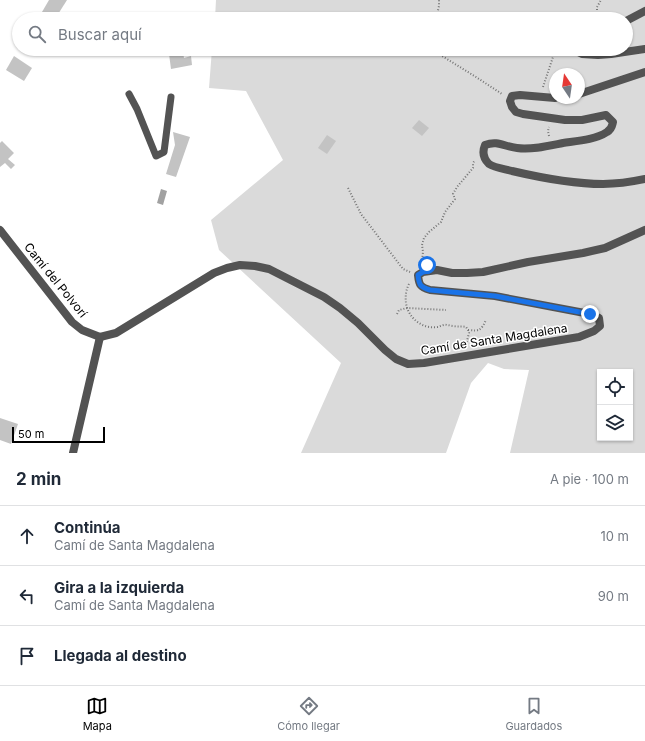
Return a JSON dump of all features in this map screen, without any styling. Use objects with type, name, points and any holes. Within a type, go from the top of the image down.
[{"type":"street","points":[[633,17],[645,10]]},
{"type":"street","points":[[633,51],[645,49]]},
{"type":"street","points":[[585,92],[645,72]]},
{"type":"street","points":[[549,97],[520,95],[512,96],[510,101],[516,112],[565,120],[582,120],[606,115],[613,122],[612,128],[608,132],[596,137],[537,148],[516,148],[490,142],[485,145],[482,150],[484,158],[490,165],[556,181],[604,184],[627,183],[645,180]]},
{"type":"street","name":"Camí del Polvorí","points":[[0,230],[72,322],[82,330],[100,338]]},
{"type":"street","points":[[418,275],[423,272],[437,270],[452,273],[483,272],[584,253],[605,248],[645,230]]},
{"type":"street","name":"Camí de Santa Magdalena","points":[[100,338],[116,333],[214,273],[240,265],[269,269],[324,297],[352,318],[396,359],[408,364],[424,363],[579,337],[594,331],[600,326],[599,318],[590,314],[495,296],[430,290],[422,287],[419,282],[418,275]]},
{"type":"street","points":[[73,453],[100,338]]},
{"type":"lane","points":[[129,94],[137,109],[156,156],[164,152],[170,97]]},
{"type":"path","points":[[437,12],[439,0]]},
{"type":"path","points":[[597,12],[597,7],[601,0]]},
{"type":"path","points":[[442,56],[476,77],[510,101]]},
{"type":"path","points":[[540,96],[553,56]]},
{"type":"path","points":[[551,145],[548,131],[552,118]]},
{"type":"path","points":[[429,271],[427,265],[422,260],[422,245],[424,238],[441,222],[444,212],[455,199],[453,194],[455,190],[474,168],[473,163],[484,158]]},
{"type":"path","points":[[348,188],[361,214],[403,269],[418,275],[407,288],[407,308],[413,318],[424,325],[431,327],[438,327],[448,324],[452,326],[461,326],[468,330],[478,331],[483,328],[486,320]]},
{"type":"path","points":[[397,314],[399,310],[407,308],[446,310]]},
{"type":"path","points":[[465,356],[464,352],[469,333],[468,330]]},
{"type":"shaded area","points":[[216,0],[645,0],[645,453],[510,453],[529,370],[504,369],[488,363],[471,383],[446,453],[301,453],[341,363],[219,250],[211,220],[283,160],[246,91],[209,88],[211,56],[633,56],[633,12],[215,12]]},
{"type":"shaded area","points":[[161,189],[167,191],[163,205],[157,203]]},
{"type":"building","points":[[49,0],[67,0],[59,12],[42,12]]},
{"type":"building","points":[[14,56],[32,68],[24,81],[6,70]]},
{"type":"building","points":[[169,56],[184,56],[184,58],[191,56],[192,65],[171,69]]},
{"type":"building","points":[[419,120],[429,128],[422,136],[412,128]]},
{"type":"building","points":[[173,132],[190,137],[176,177],[166,174],[175,145]]},
{"type":"building","points":[[327,135],[336,141],[327,154],[318,148]]},
{"type":"building","points":[[2,141],[14,153],[8,159],[15,165],[11,169],[5,163],[0,167],[0,143]]},
{"type":"building","points":[[0,418],[18,424],[11,444],[0,440]]},
{"type":"route","points":[[427,265],[429,271],[418,275],[419,282],[422,287],[430,290],[495,296],[590,314]]}]
